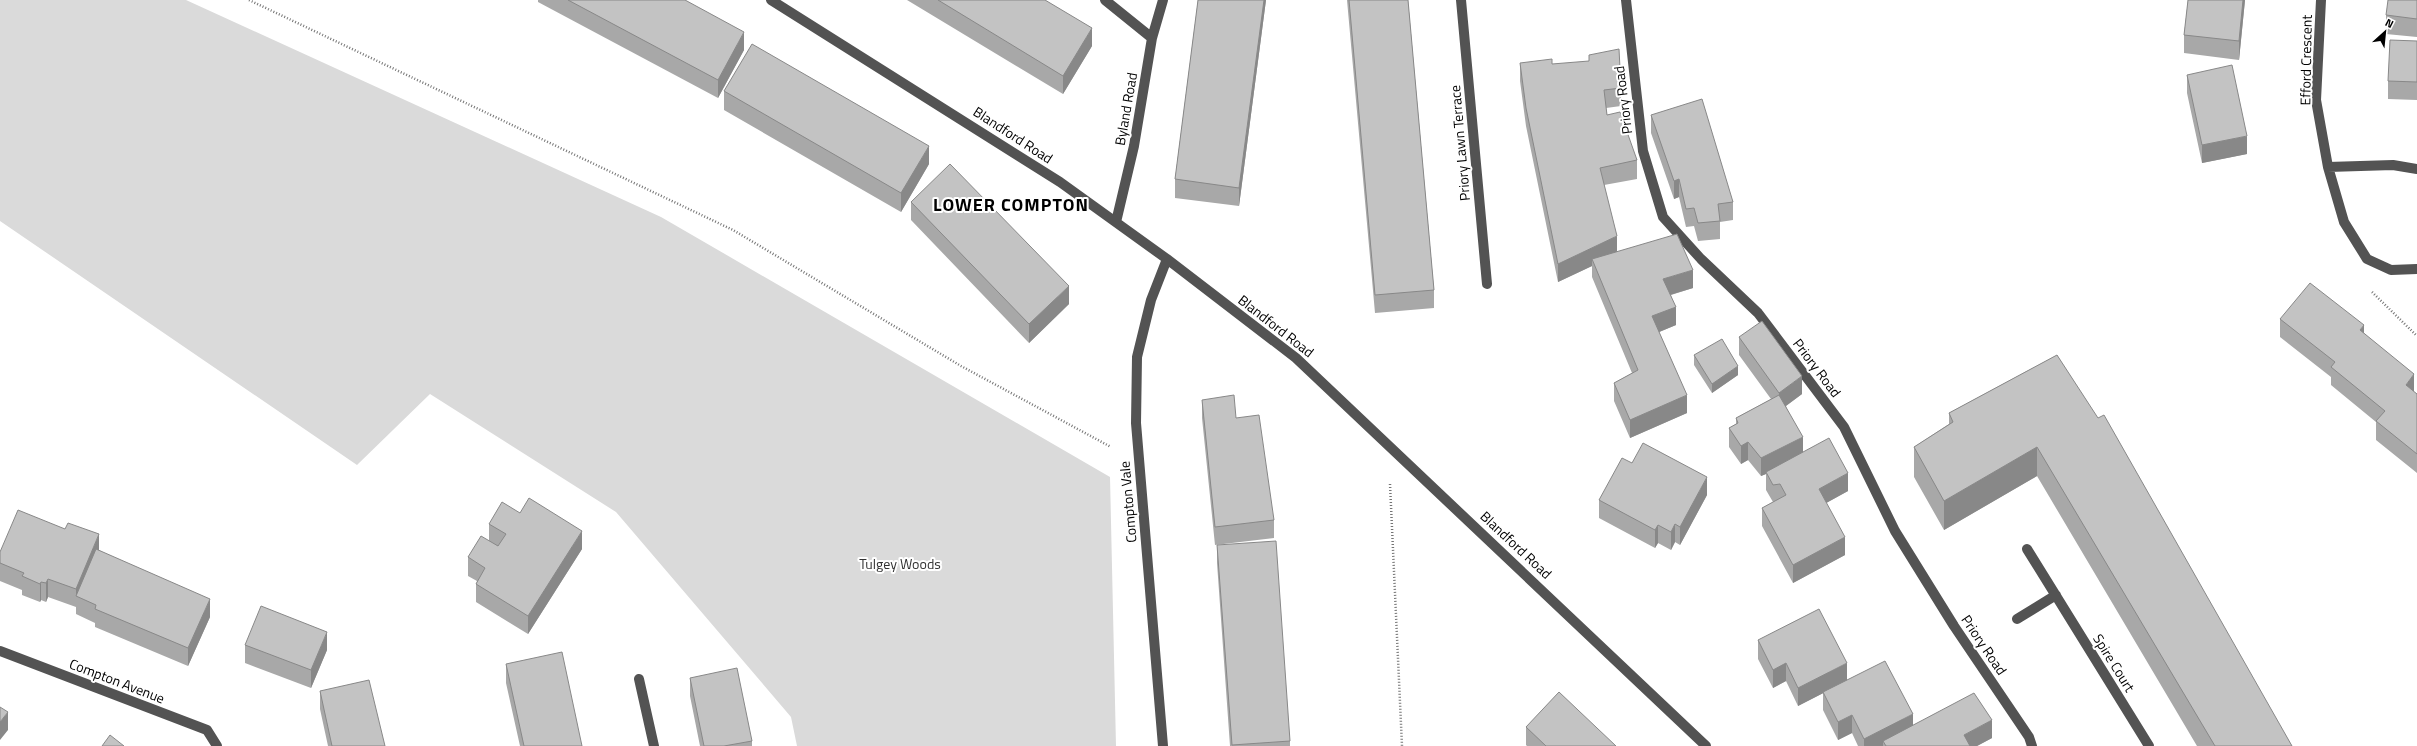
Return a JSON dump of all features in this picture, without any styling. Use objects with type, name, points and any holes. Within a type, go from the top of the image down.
[{"type":"street","name":"Blandford Road","points":[[771,0],[1060,182],[1167,259],[1296,358],[1706,746]]},
{"type":"street","points":[[1105,0],[1152,38]]},
{"type":"street","name":"Byland Road","points":[[1116,222],[1134,146],[1152,38],[1163,0]]},
{"type":"street","name":"Priory Lawn Terrace","points":[[1461,0],[1487,284]]},
{"type":"street","name":"Priory Road","points":[[1626,0],[1643,151],[1663,217],[1701,259],[1758,313],[1844,427],[1895,531],[1954,626],[2029,737],[2032,746]]},
{"type":"street","name":"Efford Crescent","points":[[2321,0],[2316,100],[2328,167],[2344,222],[2366,259],[2391,270],[2417,269]]},
{"type":"street","points":[[2328,167],[2393,166],[2417,169]]},
{"type":"street","name":"Compton Vale","points":[[1163,746],[1136,423],[1137,358],[1151,300],[1167,259]]},
{"type":"street","name":"Spire Court","points":[[2027,549],[2149,746]]},
{"type":"street","points":[[2017,620],[2056,596]]},
{"type":"street","name":"Compton Avenue","points":[[0,651],[207,730],[217,746]]},
{"type":"street","points":[[639,679],[654,746]]},
{"type":"path","points":[[250,0],[733,230],[961,366],[1139,463]]},
{"type":"path","points":[[1388,444],[1402,746]]},
{"type":"green space","name":"Tulgey Woods","points":[[0,0],[186,0],[661,217],[1110,477],[1116,746],[797,746],[791,717],[616,512],[430,394],[357,465],[0,221]]},
{"type":"building","points":[[568,0],[685,0],[744,32],[718,80]]},
{"type":"building","points":[[938,0],[1045,0],[1092,28],[1063,76]]},
{"type":"building","points":[[1198,0],[1264,0],[1239,188],[1175,179]]},
{"type":"building","points":[[1349,0],[1408,0],[1434,290],[1375,295]]},
{"type":"building","points":[[2188,0],[2243,0],[2239,41],[2184,35]]},
{"type":"building","points":[[2388,0],[2417,0],[2417,19],[2386,15]]},
{"type":"building","points":[[2390,40],[2417,41],[2417,82],[2388,81]]},
{"type":"building","points":[[752,44],[929,146],[901,193],[724,91]]},
{"type":"building","points":[[1619,49],[1621,88],[1604,90],[1607,115],[1620,112],[1637,160],[1600,168],[1617,236],[1558,264],[1526,108],[1520,63],[1552,59],[1552,64],[1589,61],[1589,55]]},
{"type":"building","points":[[2232,65],[2247,136],[2202,145],[2187,75]]},
{"type":"building","points":[[1702,99],[1733,202],[1718,204],[1720,221],[1698,223],[1694,208],[1686,209],[1679,179],[1674,181],[1651,115]]},
{"type":"building","points":[[950,164],[1069,286],[1029,324],[911,202]]},
{"type":"building","points":[[1677,234],[1693,270],[1663,279],[1676,307],[1652,316],[1687,395],[1630,420],[1614,383],[1638,370],[1592,259]]},
{"type":"building","points":[[2310,283],[2364,325],[2360,330],[2414,374],[2406,385],[2417,394],[2417,454],[2376,421],[2385,411],[2331,367],[2335,362],[2280,319]]},
{"type":"building","points":[[1762,321],[1802,376],[1779,393],[1739,337]]},
{"type":"building","points":[[1722,339],[1738,366],[1712,384],[1694,355]]},
{"type":"building","points":[[2057,355],[2098,418],[2104,415],[2292,746],[2215,746],[2037,447],[1944,501],[1914,447],[1953,422],[1949,413]]},
{"type":"building","points":[[1234,395],[1236,418],[1259,415],[1274,520],[1215,527],[1202,400]]},
{"type":"building","points":[[1779,395],[1803,437],[1761,458],[1748,442],[1741,446],[1729,428],[1738,423],[1736,418]]},
{"type":"building","points":[[1829,438],[1848,473],[1819,489],[1845,537],[1793,565],[1762,508],[1786,495],[1780,484],[1773,485],[1766,472]]},
{"type":"building","points":[[1643,443],[1707,477],[1680,527],[1675,524],[1671,532],[1658,525],[1655,530],[1599,500],[1622,458],[1632,463]]},
{"type":"building","points":[[529,498],[582,531],[528,616],[476,584],[485,568],[468,557],[481,536],[498,546],[506,534],[489,524],[502,502],[520,513]]},
{"type":"building","points":[[18,510],[65,529],[68,523],[99,534],[76,589],[48,579],[46,583],[41,582],[40,584],[22,576],[24,573],[0,563],[0,552]]},
{"type":"building","points":[[1276,541],[1290,741],[1232,745],[1217,545]]},
{"type":"building","points":[[96,549],[210,599],[188,648],[95,609],[96,605],[76,596]]},
{"type":"building","points":[[261,606],[327,632],[311,670],[245,645]]},
{"type":"building","points":[[1819,609],[1847,663],[1798,688],[1786,663],[1773,670],[1758,640]]},
{"type":"building","points":[[562,652],[582,746],[524,746],[506,664]]},
{"type":"building","points":[[1885,661],[1913,714],[1864,739],[1852,715],[1838,722],[1823,692]]},
{"type":"building","points":[[737,668],[752,741],[724,746],[704,746],[690,678]]},
{"type":"building","points":[[369,680],[385,746],[332,746],[320,691]]},
{"type":"building","points":[[1559,692],[1616,746],[1546,746],[1526,727]]},
{"type":"building","points":[[1974,693],[1992,720],[1964,735],[1970,746],[1886,746],[1883,741]]},
{"type":"building","points":[[0,707],[8,712],[0,722]]},
{"type":"building","points":[[110,735],[124,746],[102,746]]},
{"type":"district","name":"LOWER COMPTON","points":[[1011,205]]}]
